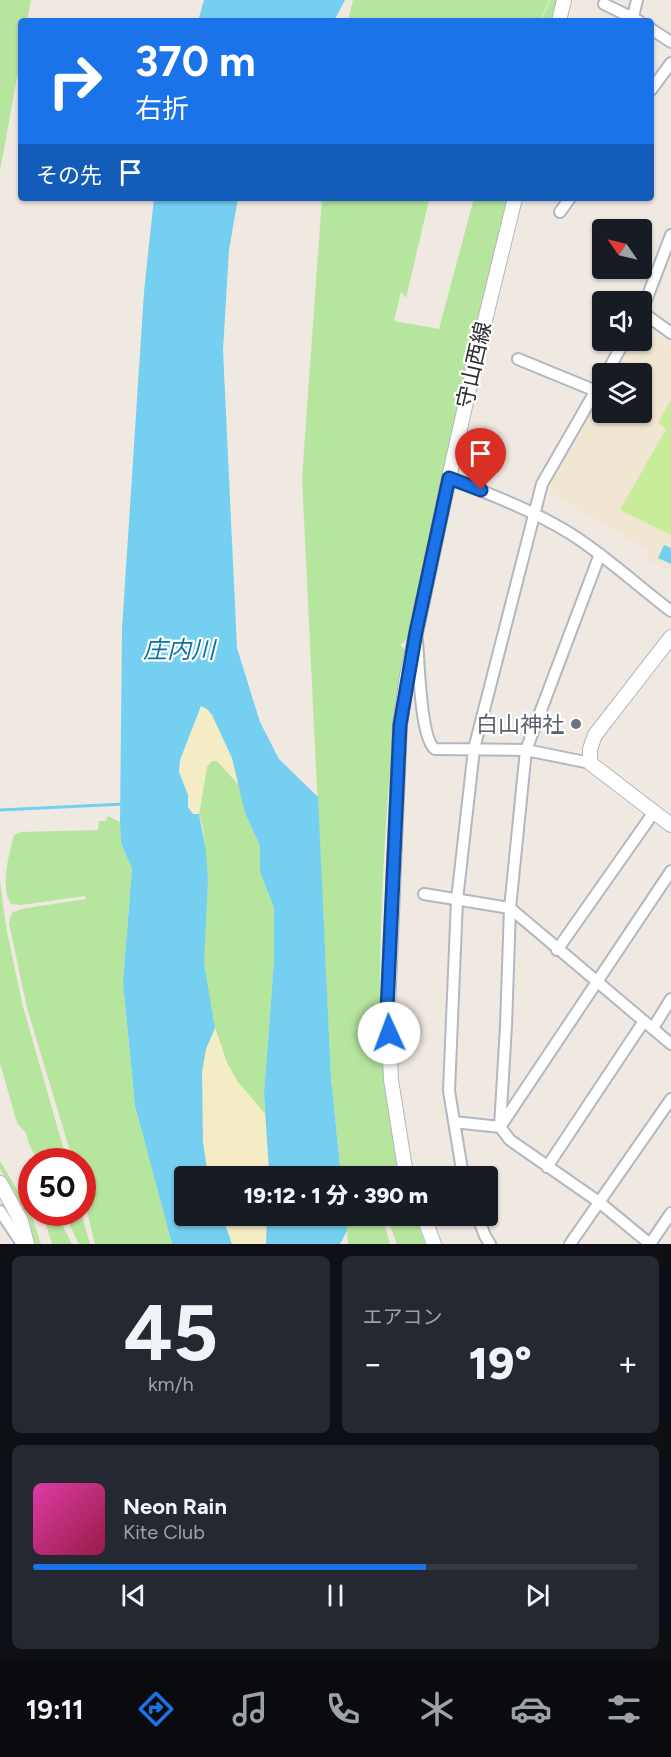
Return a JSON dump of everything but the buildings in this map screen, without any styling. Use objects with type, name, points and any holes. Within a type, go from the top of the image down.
[{"type":"main road","points":[[560,18],[564,0]]},
{"type":"main road","name":"守山西線","points":[[405,1166],[391,1080],[387,1010],[400,725],[416,632],[449,478],[514,201]]},
{"type":"main road","points":[[671,637],[595,735],[590,749],[590,763],[671,825]]},
{"type":"main road","points":[[0,1183],[21,1221],[27,1244]]},
{"type":"main road","points":[[427,1226],[434,1244]]},
{"type":"street","points":[[634,18],[637,0]]},
{"type":"street","points":[[604,4],[630,18]]},
{"type":"street","points":[[654,31],[671,42]]},
{"type":"street","points":[[654,86],[671,63]]},
{"type":"street","points":[[560,212],[568,201]]},
{"type":"street","points":[[650,291],[671,235]]},
{"type":"street","points":[[652,319],[671,333]]},
{"type":"street","points":[[518,359],[592,389]]},
{"type":"street","points":[[461,1166],[450,1091],[457,900],[474,749],[542,484],[592,398]]},
{"type":"street","points":[[449,478],[481,490],[554,524],[600,554],[671,611]]},
{"type":"street","points":[[600,554],[526,750],[510,908],[500,1127],[510,1140],[598,1202],[650,1244],[671,1213]]},
{"type":"street","points":[[416,632],[425,731],[431,746],[435,749],[526,750],[590,763]]},
{"type":"street","points":[[557,950],[654,812]]},
{"type":"street","points":[[500,1127],[671,872]]},
{"type":"street","points":[[424,894],[510,908],[671,1044]]},
{"type":"street","points":[[547,1167],[648,1025],[671,999]]},
{"type":"street","points":[[570,1244],[671,1099]]},
{"type":"street","points":[[454,1122],[500,1127]]},
{"type":"street","points":[[0,1211],[22,1244]]},
{"type":"street","points":[[481,1226],[490,1244]]},
{"type":"shaded area","points":[[652,331],[671,346],[671,571],[646,560],[649,551],[547,491],[592,411],[592,423],[652,423],[652,363],[619,363],[626,351],[652,351]]},
{"type":"green space","points":[[0,0],[31,0],[28,18],[18,18],[18,72],[0,171]]},
{"type":"green space","points":[[353,0],[549,0],[541,18],[349,18]]},
{"type":"green space","points":[[550,0],[564,0],[560,18],[542,18]]},
{"type":"green space","points":[[322,201],[429,201],[406,298],[401,292],[394,321],[439,329],[473,201],[514,201],[416,632],[400,645],[407,651],[401,681],[387,803],[380,1002],[387,1108],[400,1166],[340,1166],[331,1078],[302,478]]},
{"type":"green space","points":[[671,400],[671,535],[620,510],[666,429],[658,423]]},
{"type":"green space","points":[[212,761],[217,761],[240,786],[245,813],[260,846],[260,872],[274,908],[274,961],[264,1094],[265,1114],[238,1083],[227,1063],[215,1028],[203,963],[208,881],[203,828],[199,814],[207,766]]},
{"type":"green space","points":[[108,816],[120,822],[121,843],[132,869],[123,982],[135,1106],[172,1244],[95,1244],[90,1226],[96,1226],[96,1148],[69,1148],[27,1008],[9,923],[12,913],[21,909],[86,899],[85,896],[21,905],[11,904],[6,889],[6,880],[14,835],[21,832],[98,830],[99,821],[106,821]]},
{"type":"green space","points":[[0,881],[6,927],[22,1003],[63,1148],[31,1148],[26,1133],[17,1123],[0,1063]]},
{"type":"green space","points":[[0,1161],[18,1191],[18,1201],[0,1169]]},
{"type":"green space","points":[[29,1226],[35,1226],[41,1244],[35,1244]]},
{"type":"green space","points":[[46,1226],[63,1226],[72,1244],[52,1244]]},
{"type":"green space","points":[[70,1226],[85,1226],[90,1244],[79,1244]]},
{"type":"green space","points":[[346,1226],[385,1226],[390,1244],[348,1244]]},
{"type":"green space","points":[[390,1226],[419,1226],[425,1244],[397,1244]]},
{"type":"sand","points":[[201,706],[207,709],[218,725],[232,758],[240,786],[217,761],[212,761],[207,767],[199,814],[193,814],[188,807],[188,795],[179,772],[180,760]]},
{"type":"sand","points":[[215,1028],[227,1063],[238,1082],[265,1114],[269,1166],[206,1166],[201,1130],[201,1078],[207,1047]]},
{"type":"sand","points":[[226,1226],[267,1226],[266,1244],[232,1244]]},
{"type":"water","points":[[204,0],[345,0],[336,18],[199,18]]},
{"type":"water","name":"庄内川","points":[[154,201],[237,201],[229,250],[223,350],[237,648],[260,722],[279,759],[318,797],[331,1078],[340,1166],[269,1166],[264,1094],[274,961],[274,908],[260,872],[260,846],[245,813],[232,758],[212,715],[201,706],[180,760],[179,772],[188,795],[188,807],[193,814],[199,814],[206,851],[208,881],[204,963],[215,1028],[206,1049],[202,1072],[203,1142],[207,1166],[174,1166],[174,1226],[226,1226],[232,1244],[172,1244],[135,1106],[123,982],[132,869],[121,843],[120,822],[122,629],[144,292]]},
{"type":"water","points":[[664,545],[671,548],[671,564],[658,558]]},
{"type":"water","points":[[267,1226],[346,1226],[347,1231],[340,1244],[266,1244]]},
{"type":"waterway","points":[[0,810],[124,804]]},
{"type":"place","name":"白山神社","points":[[576,724]]},
{"type":"route","points":[[389,1033],[387,1010],[397,777],[400,725],[407,676],[449,478],[481,490]]}]
